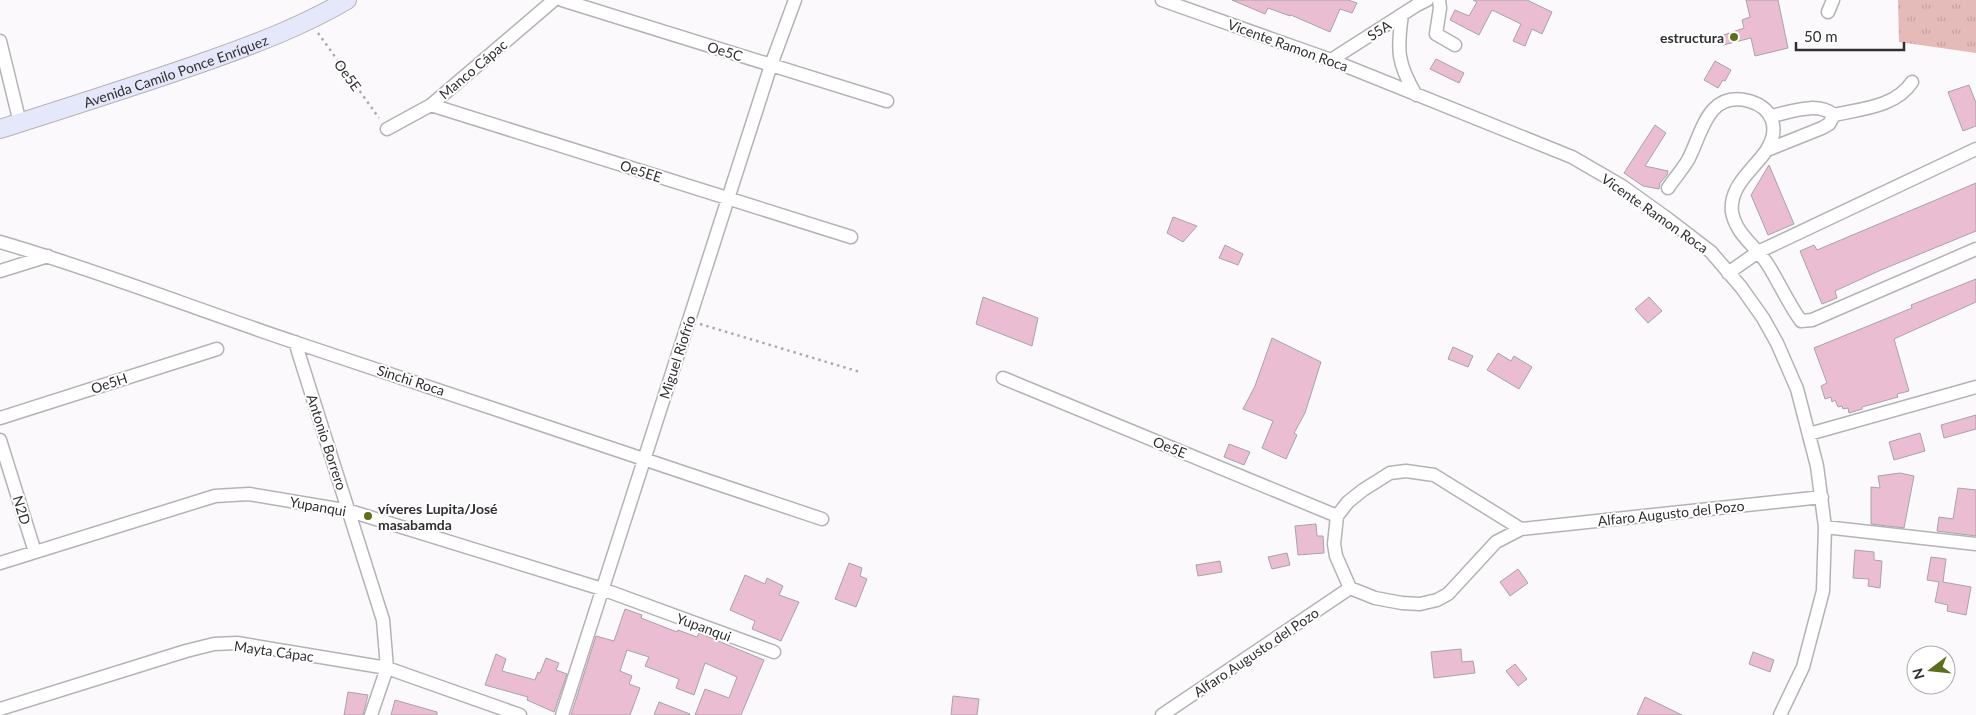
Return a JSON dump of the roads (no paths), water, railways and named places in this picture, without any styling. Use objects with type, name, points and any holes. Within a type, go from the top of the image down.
[{"type":"main road","name":"Avenida Camilo Ponce Enríquez","points":[[0,129],[168,75],[243,48],[309,21],[347,0]]},
{"type":"street","name":"Manco Cápac","points":[[387,130],[431,105],[554,0]]},
{"type":"street","name":"Oe5C","points":[[562,0],[887,101]]},
{"type":"street","name":"Miguel Riofrío","points":[[562,715],[771,65],[795,0]]},
{"type":"street","points":[[1439,0],[1440,8],[1436,34],[1455,45]]},
{"type":"street","points":[[1828,12],[1833,0]]},
{"type":"street","name":"Vicente Ramon Roca","points":[[1169,1],[1331,60],[1572,158],[1622,186],[1668,219],[1711,252],[1741,286],[1764,318],[1797,389],[1817,466],[1825,528],[1822,591],[1803,667],[1780,715]]},
{"type":"street","name":"S5A","points":[[1331,60],[1419,2]]},
{"type":"street","points":[[1402,14],[1398,40],[1399,58],[1406,78],[1416,95]]},
{"type":"street","points":[[0,41],[20,123]]},
{"type":"street","points":[[1767,150],[1822,128],[1829,124],[1834,116],[1889,102],[1906,92],[1912,82]]},
{"type":"street","points":[[1668,188],[1688,159],[1709,112],[1728,101],[1747,100],[1763,106],[1771,116],[1774,131],[1767,150],[1743,178],[1735,194],[1732,211],[1736,225],[1767,264],[1794,312],[1802,321],[1812,320],[1976,249]]},
{"type":"street","name":"Oe5EE","points":[[431,105],[851,238]]},
{"type":"street","points":[[1771,116],[1817,108],[1827,110],[1834,116]]},
{"type":"street","points":[[1728,273],[1758,252],[1976,149]]},
{"type":"street","name":"Sinchi Roca","points":[[0,242],[48,256],[295,342],[822,519]]},
{"type":"street","points":[[0,271],[48,256]]},
{"type":"street","name":"Antonio Borrero","points":[[295,342],[383,620],[387,668],[371,715]]},
{"type":"street","name":"Oe5H","points":[[0,418],[217,349]]},
{"type":"street","name":"Oe5E","points":[[1003,378],[1337,516]]},
{"type":"street","points":[[1809,434],[1976,387]]},
{"type":"street","name":"N2D","points":[[0,440],[35,552]]},
{"type":"street","points":[[1350,588],[1336,556],[1334,544],[1337,516],[1348,502],[1377,480],[1390,473],[1406,471],[1434,475],[1521,529]]},
{"type":"street","name":"Yupanqui","points":[[0,563],[215,496],[250,494],[350,511],[602,589],[774,652]]},
{"type":"street","name":"Alfaro Augusto del Pozo","points":[[1162,715],[1350,588],[1375,598],[1402,603],[1420,604],[1437,600],[1448,594],[1496,542],[1521,529],[1822,497]]},
{"type":"street","points":[[1825,528],[1976,544]]},
{"type":"street","name":"Mayta Cápac","points":[[0,710],[186,651],[214,644],[237,643],[387,668],[520,715]]},
{"type":"place","name":"estructura","points":[[1734,37]]},
{"type":"place","name":"víveres Lupita/José masabamda","points":[[368,516]]}]
